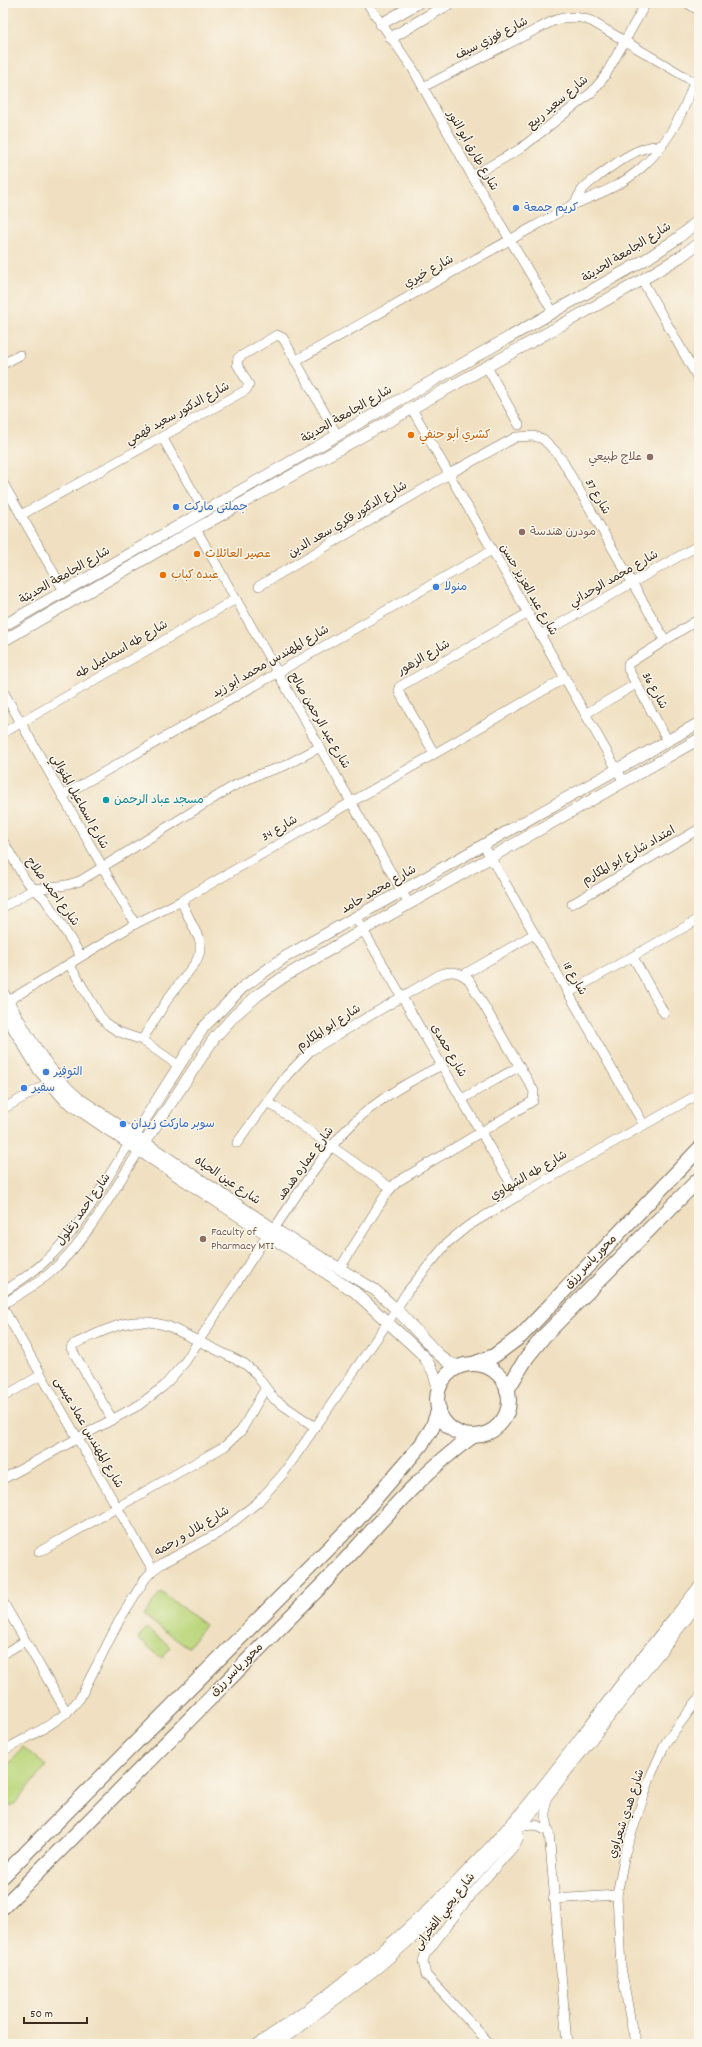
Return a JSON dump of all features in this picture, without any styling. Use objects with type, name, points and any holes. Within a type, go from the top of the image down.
[{"type":"main road","name":"محور ياسر رزق","points":[[467,1366],[503,1350],[520,1336],[699,1149]]},
{"type":"main road","name":"محور ياسر رزق","points":[[507,1390],[527,1357],[544,1336],[699,1179]]},
{"type":"main road","points":[[467,1366],[492,1370],[502,1379],[507,1390],[507,1410],[501,1422],[486,1433],[473,1436],[460,1433],[449,1426],[439,1410],[439,1390],[449,1374],[467,1366]]},
{"type":"main road","name":"محور ياسر رزق","points":[[3,1876],[357,1520],[422,1445],[432,1428],[439,1410]]},
{"type":"main road","name":"محور ياسر رزق","points":[[3,1907],[351,1555],[419,1481],[444,1458],[473,1436]]},
{"type":"street","name":"شارع طارق أبو النور","points":[[367,3],[407,60],[472,176],[553,312]]},
{"type":"street","points":[[381,24],[418,3]]},
{"type":"street","points":[[391,38],[450,3]]},
{"type":"street","name":"شارع سعيد ربيع","points":[[472,176],[520,149],[587,97],[601,82],[646,3]]},
{"type":"street","points":[[689,3],[699,9]]},
{"type":"street","name":"شارع فوزي سيف","points":[[423,88],[560,18],[584,18],[696,84]]},
{"type":"street","name":"شارع خيري","points":[[295,361],[574,204],[603,194],[629,178],[662,146],[681,116],[696,84]]},
{"type":"street","name":"شارع خيري","points":[[574,204],[582,190],[588,184],[632,154],[649,146],[662,146]]},
{"type":"street","name":"شارع الجامعة الحديثة","points":[[4,634],[64,591],[553,312],[662,249],[697,226]]},
{"type":"street","name":"شارع الجامعة الحديثة","points":[[4,634],[196,530],[642,280],[680,257],[699,243]]},
{"type":"street","points":[[642,280],[699,380]]},
{"type":"street","name":"شارع الدكتور سعيد فهمي","points":[[21,515],[248,389],[249,383],[237,362],[240,356],[278,335],[283,338],[295,361]]},
{"type":"street","points":[[3,364],[20,354]]},
{"type":"street","points":[[295,361],[337,435]]},
{"type":"street","points":[[487,367],[519,425]]},
{"type":"street","name":"شارع عبد العزيز حسن","points":[[412,409],[624,782]]},
{"type":"street","name":"شارع 37","points":[[449,474],[516,437],[534,436],[543,439],[562,460],[665,640]]},
{"type":"street","points":[[162,437],[204,511]]},
{"type":"street","points":[[310,450],[317,462]]},
{"type":"street","name":"شارع الدكتور فكري سعد الدين","points":[[259,586],[449,474]]},
{"type":"street","points":[[3,483],[64,591]]},
{"type":"street","name":"شارع عبد الرحمن صالح","points":[[196,530],[410,904]]},
{"type":"street","name":"شارع محمد الوحداني","points":[[540,635],[699,545]]},
{"type":"street","name":"شارع المهندس محمد أبو زيد","points":[[62,796],[492,550]]},
{"type":"street","name":"شارع طه اسماعيل طه","points":[[21,723],[236,599]]},
{"type":"street","name":"شارع الزهور","points":[[434,753],[398,691],[399,687],[528,613]]},
{"type":"street","name":"شارع 36","points":[[668,740],[628,669],[630,661],[699,619]]},
{"type":"street","name":"شارع 34","points":[[5,1002],[135,924],[181,901],[350,801],[565,678]]},
{"type":"street","points":[[585,714],[636,684]]},
{"type":"street","name":"شارع اسماعيل المنوالي","points":[[3,691],[135,924]]},
{"type":"street","points":[[3,734],[21,723]]},
{"type":"street","name":"شارع محمد حامد","points":[[132,1140],[204,1028],[243,987],[285,957],[484,846],[699,723]]},
{"type":"street","points":[[142,1147],[215,1037],[235,1015],[276,982],[363,930],[699,739]]},
{"type":"street","points":[[3,907],[34,889],[74,884],[232,787],[257,775],[284,766],[320,747]]},
{"type":"street","name":"امتداد شارع ابو المكارم","points":[[572,904],[699,830]]},
{"type":"street","name":"شارع احمد صلاح","points":[[3,841],[26,880],[45,899],[81,956]]},
{"type":"street","name":"شارع 18","points":[[484,846],[644,1125]]},
{"type":"street","points":[[142,1040],[169,997],[193,967],[200,952],[198,935],[181,901]]},
{"type":"street","name":"شارع حمدى","points":[[356,918],[518,1196]]},
{"type":"street","points":[[568,993],[699,919]]},
{"type":"street","points":[[340,1268],[391,1188],[404,1176],[533,1101],[534,1091],[469,980],[463,975],[534,934]]},
{"type":"street","points":[[632,957],[664,1013]]},
{"type":"street","points":[[69,964],[104,1021],[114,1029],[142,1040],[179,1066]]},
{"type":"street","name":"شارع ابو المكارم","points":[[237,1144],[287,1075],[310,1051],[402,996],[447,972],[455,972],[463,975]]},
{"type":"street","name":"شارع عين الحياه","points":[[5,1002],[39,1070],[53,1080],[74,1107],[132,1140],[271,1232],[348,1286],[427,1360],[436,1377],[439,1390]]},
{"type":"street","name":"شارع عماره هدهد","points":[[3,1479],[139,1405],[164,1386],[185,1362],[271,1232],[332,1146],[347,1129],[380,1100],[405,1084],[442,1065]]},
{"type":"street","points":[[462,1100],[520,1066]]},
{"type":"street","points":[[3,1109],[53,1080]]},
{"type":"street","name":"شارع طه الشهاوي","points":[[388,1322],[421,1274],[447,1243],[468,1226],[518,1196],[699,1094]]},
{"type":"street","points":[[268,1102],[391,1188]]},
{"type":"street","name":"شارع احمد زغلول","points":[[3,1292],[35,1270],[68,1237],[132,1140]]},
{"type":"street","name":"شارع احمد زغلول","points":[[3,1304],[42,1279],[77,1244],[142,1147]]},
{"type":"street","name":"شارع عين الحياه","points":[[271,1232],[340,1268],[375,1290],[396,1309],[438,1354],[448,1362],[467,1366]]},
{"type":"street","points":[[68,1237],[77,1244]]},
{"type":"street","name":"شارع المهندس عماد عيسى","points":[[3,1308],[153,1570]]},
{"type":"street","points":[[112,1420],[71,1351],[73,1345],[127,1322],[139,1321],[159,1323],[246,1364],[255,1373],[265,1389],[279,1404],[315,1427]]},
{"type":"street","name":"شارع بلال و رحمه","points":[[3,1751],[66,1713],[80,1698],[120,1619],[153,1570],[222,1531],[258,1502],[283,1474],[388,1322]]},
{"type":"street","points":[[3,1397],[40,1375]]},
{"type":"street","points":[[39,1552],[231,1441],[241,1431],[265,1389]]},
{"type":"street","points":[[258,2044],[310,2008],[367,1964],[440,1898],[481,1857],[533,1798],[699,1587]]},
{"type":"street","points":[[3,1602],[66,1713]]},
{"type":"street","points":[[276,2044],[378,1967],[465,1894],[546,1797],[699,1602]]},
{"type":"street","points":[[3,1654],[25,1641]]},
{"type":"street","name":"شارع هدي شعراوي","points":[[638,2044],[632,2029],[621,1967],[617,1895],[625,1853],[651,1774],[666,1742],[699,1698]]},
{"type":"street","points":[[546,1797],[546,1818],[549,1832],[553,1899],[567,2044]]},
{"type":"street","points":[[519,1828],[536,1824],[549,1832]]},
{"type":"street","name":"شارع يحيي الفخرانى","points":[[465,1894],[425,1955],[423,1962],[424,1969],[430,1980],[490,2044]]},
{"type":"street","points":[[553,1899],[617,1895]]},
{"type":"green space","points":[[161,1592],[205,1625],[188,1648],[143,1615]]},
{"type":"green space","points":[[146,1628],[171,1647],[162,1658],[138,1639]]},
{"type":"green space","points":[[23,1747],[46,1766],[12,1807],[3,1799],[3,1771]]},
{"type":"place","name":"كريم جمعة","points":[[516,208]]},
{"type":"place","name":"كشري أبو حنفي","points":[[411,435]]},
{"type":"place","name":"علاج طبيعي","points":[[650,457]]},
{"type":"place","name":"جملتى ماركت","points":[[176,507]]},
{"type":"place","name":"مودرن هندسة","points":[[522,532]]},
{"type":"place","name":"عصير العائلات","points":[[197,554]]},
{"type":"place","name":"عبده كباب","points":[[163,575]]},
{"type":"place","name":"منولا","points":[[436,587]]},
{"type":"place","name":"مسجد عباد الرحمن","points":[[106,800]]},
{"type":"place","name":"التوفير","points":[[46,1072]]},
{"type":"place","name":"سفير","points":[[24,1088]]},
{"type":"place","name":"سوبر ماركت زيدان","points":[[123,1124]]},
{"type":"place","name":"Faculty of Pharmacy MTI","points":[[203,1239]]}]
